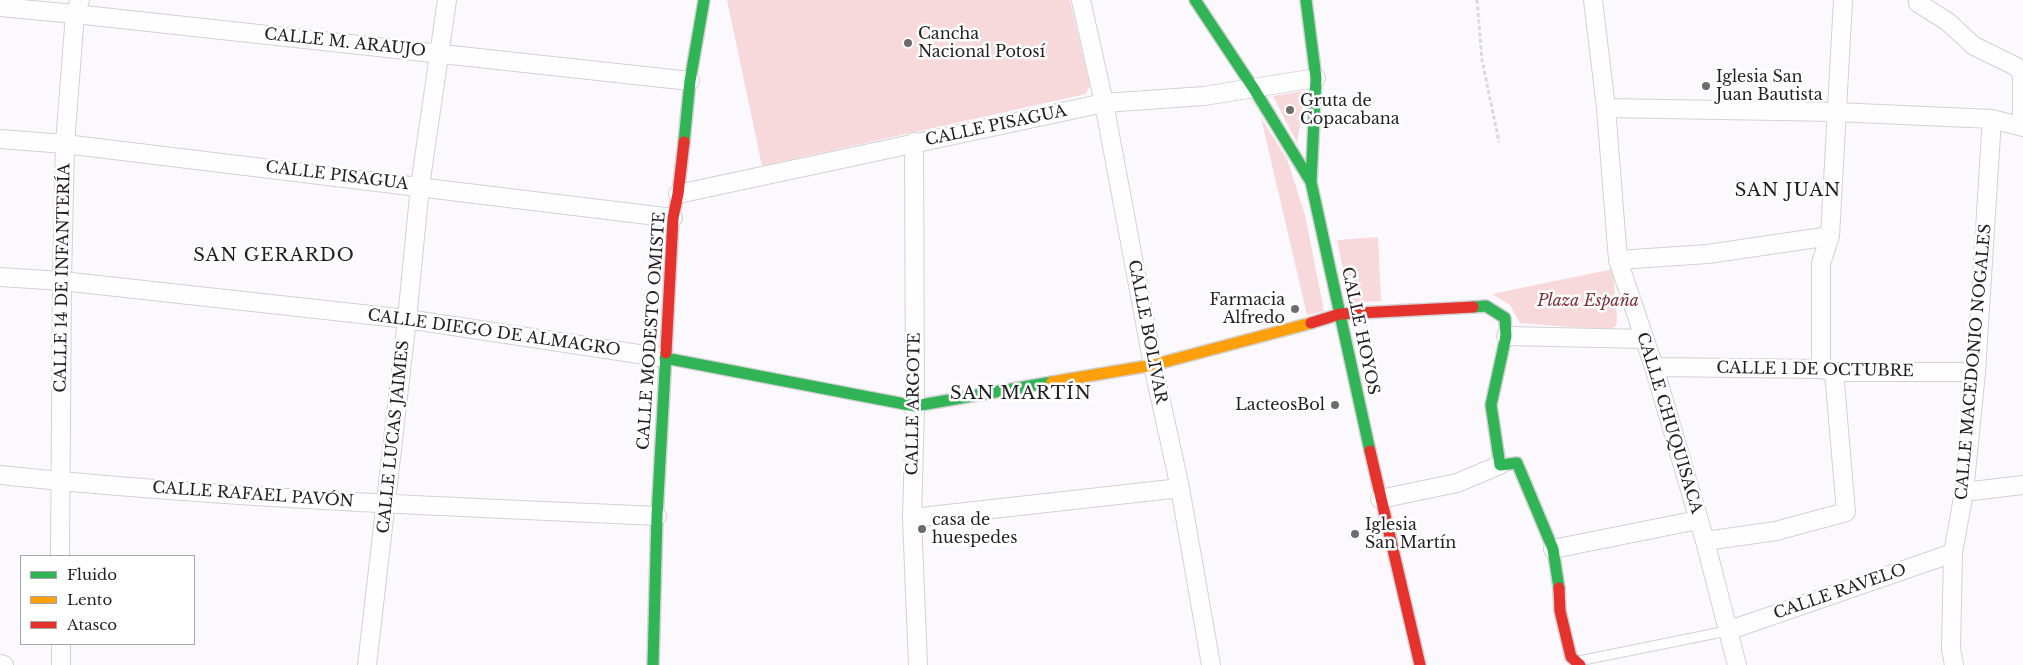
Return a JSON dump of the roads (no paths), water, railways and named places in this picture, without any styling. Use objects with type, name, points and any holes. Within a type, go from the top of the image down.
[{"type":"main road","name":"CALLE MODESTO OMISTE","points":[[653,665],[657,516],[673,218],[678,194],[690,81],[704,0]]},
{"type":"main road","points":[[1195,0],[1254,89],[1311,182]]},
{"type":"main road","name":"CALLE HOYOS","points":[[1306,0],[1316,78],[1311,182],[1380,499],[1420,665]]},
{"type":"main road","name":"CALLE DIEGO DE ALMAGRO","points":[[665,358],[915,406],[1153,365],[1340,314],[1486,306],[1505,318],[1506,336]]},
{"type":"main road","points":[[1506,336],[1491,405],[1500,465],[1517,463],[1553,549],[1559,585],[1560,612],[1571,657],[1578,663]]},
{"type":"street","name":"CALLE LUCAS JAIMES","points":[[367,665],[407,319],[420,186],[447,0]]},
{"type":"street","name":"CALLE BOLIVAR","points":[[1081,0],[1104,103],[1153,365],[1180,488],[1211,665]]},
{"type":"street","name":"CALLE CHUQUISACA","points":[[1593,0],[1606,108],[1618,260],[1654,367],[1705,541],[1737,665]]},
{"type":"street","points":[[1705,541],[1776,531],[1846,512],[1828,370],[1821,263],[1830,236],[1843,0]]},
{"type":"street","points":[[1606,108],[1836,112],[1992,119],[2022,127],[2022,73],[2015,66],[1974,46],[1948,22],[1918,3],[1918,0]]},
{"type":"street","name":"CALLE M. ARAUJO","points":[[0,7],[78,7],[439,53],[690,81]]},
{"type":"street","name":"CALLE 14 DE INFANTERÍA","points":[[60,555],[59,481],[65,144],[78,7]]},
{"type":"street","name":"CALLE PISAGUA","points":[[678,194],[914,142],[1104,103],[1204,96],[1316,78]]},
{"type":"street","name":"CALLE MACEDONIO NOGALES","points":[[1954,665],[1951,649],[1953,553],[1964,492],[1976,372],[1992,119]]},
{"type":"street","name":"CALLE PISAGUA","points":[[0,139],[65,144],[673,218]]},
{"type":"street","name":"CALLE ARGOTE","points":[[914,142],[915,406],[912,518],[918,665]]},
{"type":"street","points":[[1618,260],[1708,254],[1830,236]]},
{"type":"street","name":"CALLE DIEGO DE ALMAGRO","points":[[0,277],[62,280],[407,319],[665,358]]},
{"type":"street","points":[[1506,336],[1644,339]]},
{"type":"street","name":"CALLE 1 DE OCTUBRE","points":[[1654,367],[1976,372]]},
{"type":"street","points":[[1380,499],[1457,483],[1500,465]]},
{"type":"street","name":"CALLE RAFAEL PAVÓN","points":[[0,475],[59,481],[386,504],[657,516]]},
{"type":"street","points":[[1964,492],[2023,485]]},
{"type":"street","points":[[912,518],[1180,488]]},
{"type":"street","points":[[1553,549],[1698,520]]},
{"type":"street","name":"CALLE RAVELO","points":[[1727,631],[1953,553]]},
{"type":"street","points":[[61,645],[61,665]]},
{"type":"street","points":[[0,664],[4,665]]},
{"type":"lane","points":[[1578,663],[1727,631]]},
{"type":"place","name":"Cancha Nacional Potosí","points":[[908,43]]},
{"type":"place","name":"Iglesia San Juan Bautista","points":[[1706,86]]},
{"type":"place","name":"Gruta de Copacabana","points":[[1290,110]]},
{"type":"place","name":"Farmacia Alfredo","points":[[1295,309]]},
{"type":"place","name":"LacteosBol","points":[[1335,405]]},
{"type":"place","name":"casa de huespedes","points":[[922,529]]},
{"type":"place","name":"Iglesia San Martín","points":[[1355,534]]},
{"type":"district","name":"SAN JUAN","points":[[1788,191]]},
{"type":"district","name":"SAN GERARDO","points":[[274,256]]},
{"type":"district","name":"SAN MARTÍN","points":[[1021,394]]},
{"type":"park label","name":"Plaza España","points":[[1588,301]]}]
